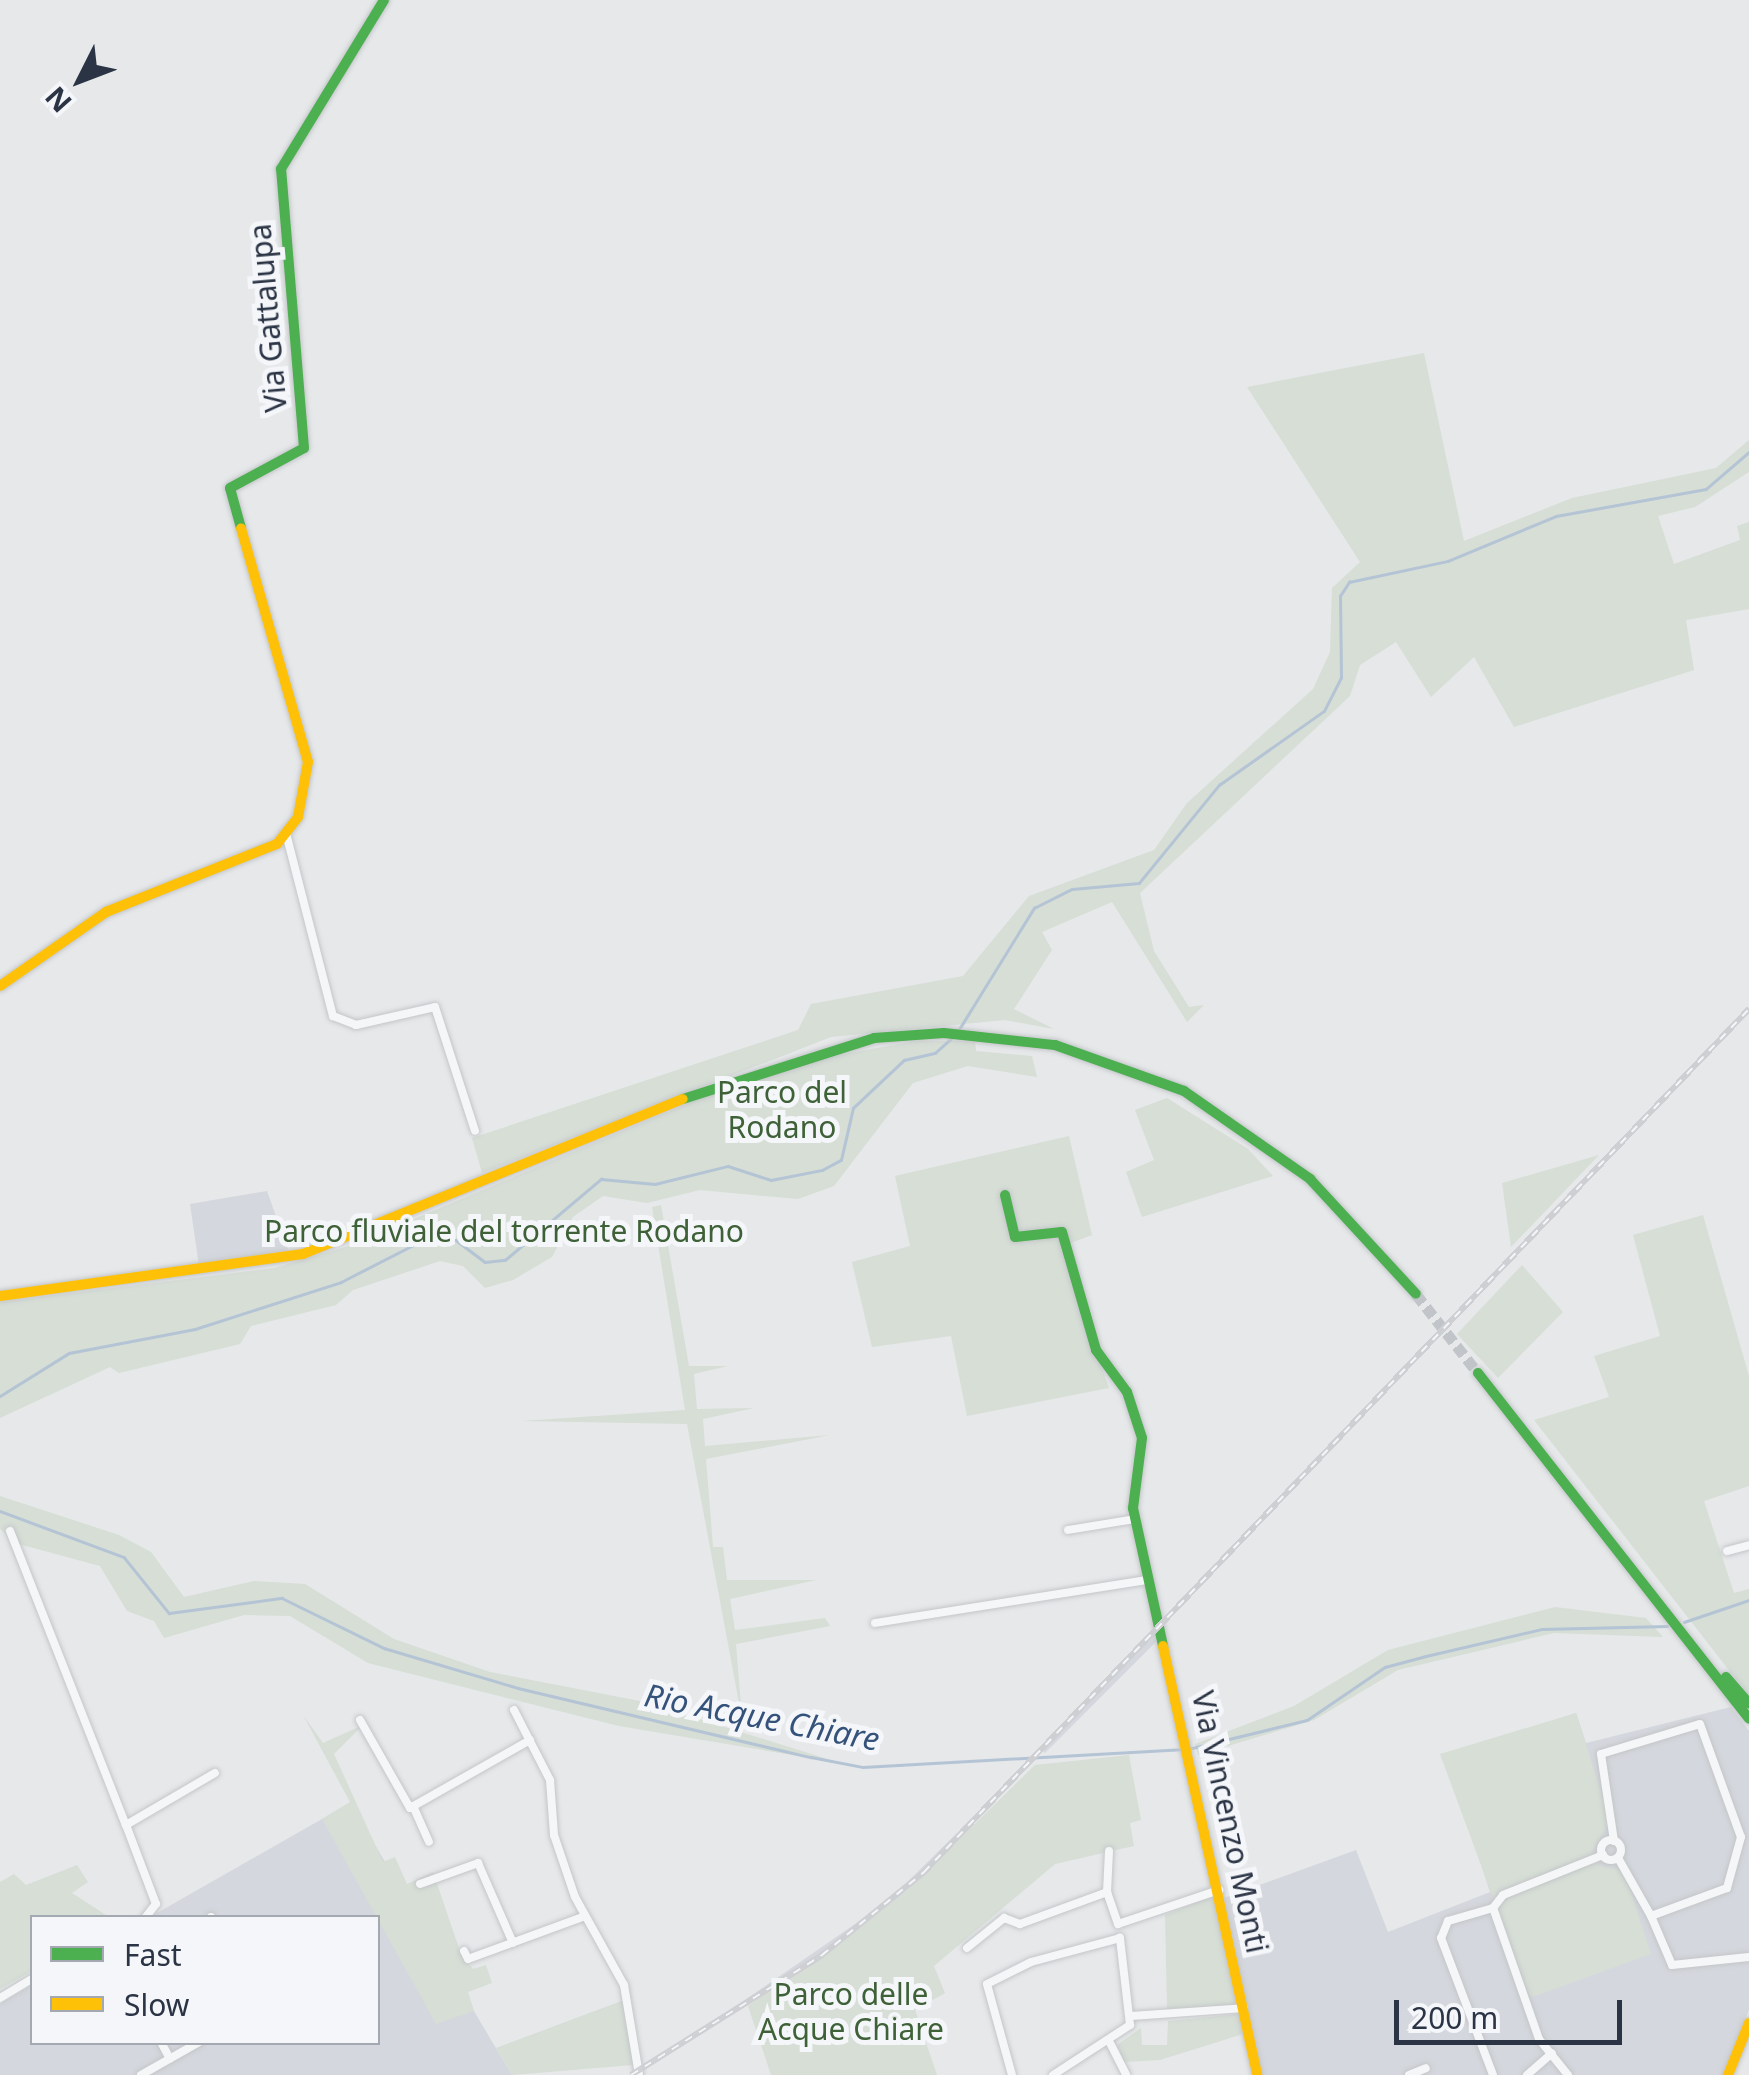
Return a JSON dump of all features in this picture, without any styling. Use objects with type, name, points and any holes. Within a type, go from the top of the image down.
[{"type":"street","name":"Via Gattalupa","points":[[287,837],[308,762],[230,488],[304,448],[281,168],[384,0]]},
{"type":"street","points":[[0,986],[106,912],[287,837],[333,1016],[356,1024],[435,1007],[475,1130]]},
{"type":"street","points":[[0,1296],[304,1254],[773,1063],[874,1038],[944,1032],[1108,1059],[1220,1110],[1310,1179],[1416,1294]]},
{"type":"street","name":"Via Vincenzo Monti","points":[[1005,1195],[1015,1237],[1062,1232],[1096,1350],[1127,1392],[1142,1438],[1135,1519],[1189,1738],[1257,2075]]},
{"type":"street","points":[[1478,1372],[1749,1718]]},
{"type":"street","points":[[1068,1530],[1135,1519]]},
{"type":"street","points":[[10,1530],[156,1904],[147,1915]]},
{"type":"street","points":[[1726,1551],[1749,1545]]},
{"type":"street","points":[[875,1623],[1148,1580]]},
{"type":"street","points":[[1690,1644],[1749,1704]]},
{"type":"street","points":[[514,1710],[550,1780],[554,1835],[583,1916],[624,1985],[639,2075]]},
{"type":"street","points":[[360,1720],[413,1806],[429,1842]]},
{"type":"street","points":[[1651,1916],[1722,1892],[1741,1845],[1700,1724],[1601,1754],[1614,1841],[1618,1858],[1651,1916],[1672,1965],[1749,1957]]},
{"type":"street","points":[[413,1806],[530,1740]]},
{"type":"street","points":[[126,1824],[215,1774]]},
{"type":"street","points":[[1493,2075],[1441,1938],[1448,1920],[1493,1908],[1502,1895],[1603,1855],[1614,1841]]},
{"type":"street","points":[[1109,1851],[1107,1892],[1118,1924],[1131,2016]]},
{"type":"street","points":[[1603,1855],[1618,1858]]},
{"type":"street","points":[[420,1884],[478,1863],[513,1943]]},
{"type":"street","points":[[1118,1924],[1219,1890]]},
{"type":"street","points":[[967,1948],[1004,1918],[1020,1924],[1107,1892]]},
{"type":"street","points":[[1493,1908],[1552,2053],[1568,2075]]},
{"type":"street","points":[[464,1950],[468,1959],[583,1916]]},
{"type":"street","points":[[1012,2075],[986,1984],[1030,1962],[1120,1938]]},
{"type":"street","points":[[0,1998],[30,1980]]},
{"type":"street","points":[[1053,2075],[1108,2041],[1131,2016],[1244,2008]]},
{"type":"street","points":[[1728,2075],[1749,2022]]},
{"type":"street","points":[[1108,2041],[1126,2075]]},
{"type":"street","points":[[163,2045],[170,2058]]},
{"type":"street","points":[[140,2075],[193,2045]]},
{"type":"street","points":[[1527,2075],[1552,2053]]},
{"type":"street","points":[[1409,2075],[1426,2068]]},
{"type":"shaded area","points":[[267,1191],[288,1250],[199,1266],[190,1204]]},
{"type":"shaded area","points":[[1159,1624],[1162,1636],[1045,1753],[1041,1749]]},
{"type":"shaded area","points":[[1731,1707],[1749,1731],[1749,2010],[1723,2075],[1257,2075],[1221,1899],[1356,1850],[1388,1932],[1490,1892],[1446,1756],[1576,1713],[1586,1743]]},
{"type":"shaded area","points":[[1027,1764],[901,1896],[823,1957],[642,2071],[887,1902]]},
{"type":"shaded area","points":[[350,1803],[512,2075],[0,2075],[0,2004],[30,1986],[30,2045],[380,2045],[380,1915],[154,1915]]},
{"type":"green space","points":[[1424,353],[1464,541],[1572,498],[1716,468],[1749,440],[1749,472],[1695,507],[1658,516],[1674,564],[1740,540],[1737,526],[1749,522],[1749,609],[1686,620],[1694,670],[1514,727],[1474,657],[1431,697],[1396,642],[1360,665],[1350,696],[1140,893],[1154,951],[1189,1007],[1204,1005],[1187,1022],[1112,902],[1042,932],[1052,950],[1014,1009],[1054,1029],[1005,1020],[831,1037],[482,1173],[472,1138],[798,1030],[811,1004],[963,976],[1029,896],[1154,850],[1187,803],[1313,689],[1330,652],[1332,588],[1360,562],[1247,387]]},
{"type":"green space","name":"Parco fluviale del torrente Rodano","points":[[916,1041],[975,1041],[976,1051],[1032,1056],[1037,1077],[968,1066],[913,1083],[834,1186],[798,1199],[700,1190],[647,1203],[603,1196],[573,1217],[552,1257],[513,1280],[485,1288],[463,1266],[440,1261],[353,1290],[336,1305],[251,1326],[240,1344],[119,1373],[110,1367],[0,1418],[0,1302],[274,1268],[352,1245],[777,1066]]},
{"type":"green space","points":[[1167,1098],[1248,1149],[1273,1176],[1142,1217],[1126,1172],[1154,1160],[1135,1110]]},
{"type":"green space","points":[[1069,1136],[1092,1235],[1060,1247],[1109,1388],[967,1416],[951,1336],[872,1347],[852,1262],[910,1246],[895,1176]]},
{"type":"green space","points":[[1599,1155],[1511,1247],[1502,1183]]},
{"type":"green space","points":[[661,1205],[689,1366],[728,1366],[694,1374],[697,1409],[754,1408],[703,1419],[705,1446],[830,1435],[706,1459],[713,1547],[723,1547],[727,1580],[816,1580],[730,1599],[735,1630],[825,1618],[830,1626],[736,1644],[742,1719],[687,1424],[522,1421],[685,1410],[652,1207]]},
{"type":"green space","points":[[1703,1215],[1749,1376],[1749,1486],[1704,1501],[1734,1593],[1749,1589],[1749,1696],[1534,1420],[1609,1397],[1594,1356],[1660,1336],[1633,1235]]},
{"type":"green space","points":[[1522,1265],[1563,1312],[1498,1378],[1457,1334]]},
{"type":"green space","points":[[0,1496],[119,1535],[151,1552],[184,1597],[254,1581],[305,1584],[394,1639],[490,1672],[645,1702],[840,1763],[619,1726],[368,1663],[290,1616],[244,1615],[164,1638],[154,1621],[127,1611],[100,1566],[15,1543],[0,1529]]},
{"type":"green space","points":[[1555,1607],[1646,1618],[1663,1637],[1554,1633],[1398,1670],[1314,1720],[1198,1755],[1195,1744],[1294,1706],[1388,1650]]},
{"type":"green space","points":[[1576,1713],[1610,1820],[1592,1852],[1598,1865],[1624,1871],[1651,1954],[1530,1998],[1440,1754]]},
{"type":"green space","points":[[303,1715],[323,1743],[363,1725],[334,1754],[383,1862],[395,1857],[407,1884],[433,1872],[461,1954],[473,1969],[486,1965],[492,1983],[468,1992],[474,2011],[436,2024],[380,1923],[380,1915],[375,1915],[322,1819],[350,1802]]},
{"type":"green space","name":"Parco delle Acque Chiare","points":[[1129,1755],[1141,1820],[1130,1823],[1134,1846],[1055,1864],[934,1966],[945,1993],[915,2010],[937,2075],[771,2075],[748,2006],[901,1896],[1035,1765]]},
{"type":"green space","points":[[77,1865],[88,1882],[72,1893],[106,1915],[30,1915],[30,1972],[0,1989],[0,1882],[14,1874],[26,1885]]},
{"type":"green space","points":[[1214,1895],[1237,2005],[1167,2009],[1165,1915]]},
{"type":"green space","points":[[624,2000],[633,2065],[512,2075],[496,2048]]},
{"type":"green space","points":[[1239,2014],[1243,2034],[1160,2060],[1124,2062],[1117,2045],[1141,2028],[1142,2045],[1167,2045],[1168,2021]]},
{"type":"waterway","points":[[958,1031],[1034,908],[1072,889],[1139,883],[1219,785],[1324,711],[1341,678],[1340,596],[1349,582],[1448,561],[1556,516],[1706,489],[1749,452]]},
{"type":"waterway","points":[[0,1396],[69,1353],[195,1329],[341,1282],[421,1241],[452,1237],[485,1262],[505,1260],[601,1179],[655,1184],[728,1166],[771,1180],[822,1170],[841,1160],[853,1108],[904,1060],[935,1053],[953,1037]]},
{"type":"waterway","name":"Rio Acque Chiare","points":[[0,1511],[124,1557],[169,1613],[282,1598],[384,1648],[518,1688],[811,1757],[863,1767],[1180,1749]]},
{"type":"waterway","name":"Rio Acque Chiare","points":[[1684,1622],[1749,1600]]},
{"type":"waterway","name":"Rio Acque Chiare","points":[[1188,1749],[1307,1720],[1385,1667],[1426,1656],[1542,1629],[1667,1626]]},
{"type":"tunnel","points":[[1416,1294],[1478,1373]]},
{"type":"railway","points":[[631,2075],[822,1955],[924,1872],[1749,1009]]},
{"type":"traffic: fast","points":[[241,528],[230,488],[304,448],[281,169],[384,0]]},
{"type":"traffic: fast","points":[[683,1099],[874,1038],[944,1033],[1055,1045],[1184,1091],[1310,1179],[1416,1294]]},
{"type":"traffic: fast","points":[[1005,1195],[1015,1237],[1062,1232],[1096,1350],[1127,1392],[1142,1438],[1133,1508],[1163,1646]]},
{"type":"traffic: fast","points":[[1478,1373],[1749,1718]]},
{"type":"traffic: fast","points":[[1726,1677],[1749,1703]]},
{"type":"traffic: slow","points":[[0,986],[106,912],[277,844],[298,817],[308,762],[241,528]]},
{"type":"traffic: slow","points":[[0,1296],[303,1254],[683,1099]]},
{"type":"traffic: slow","points":[[1163,1646],[1257,2075]]},
{"type":"traffic: slow","points":[[1728,2075],[1749,2023]]},
{"type":"park label","name":"Parco del Rodano","points":[[782,1109]]}]
